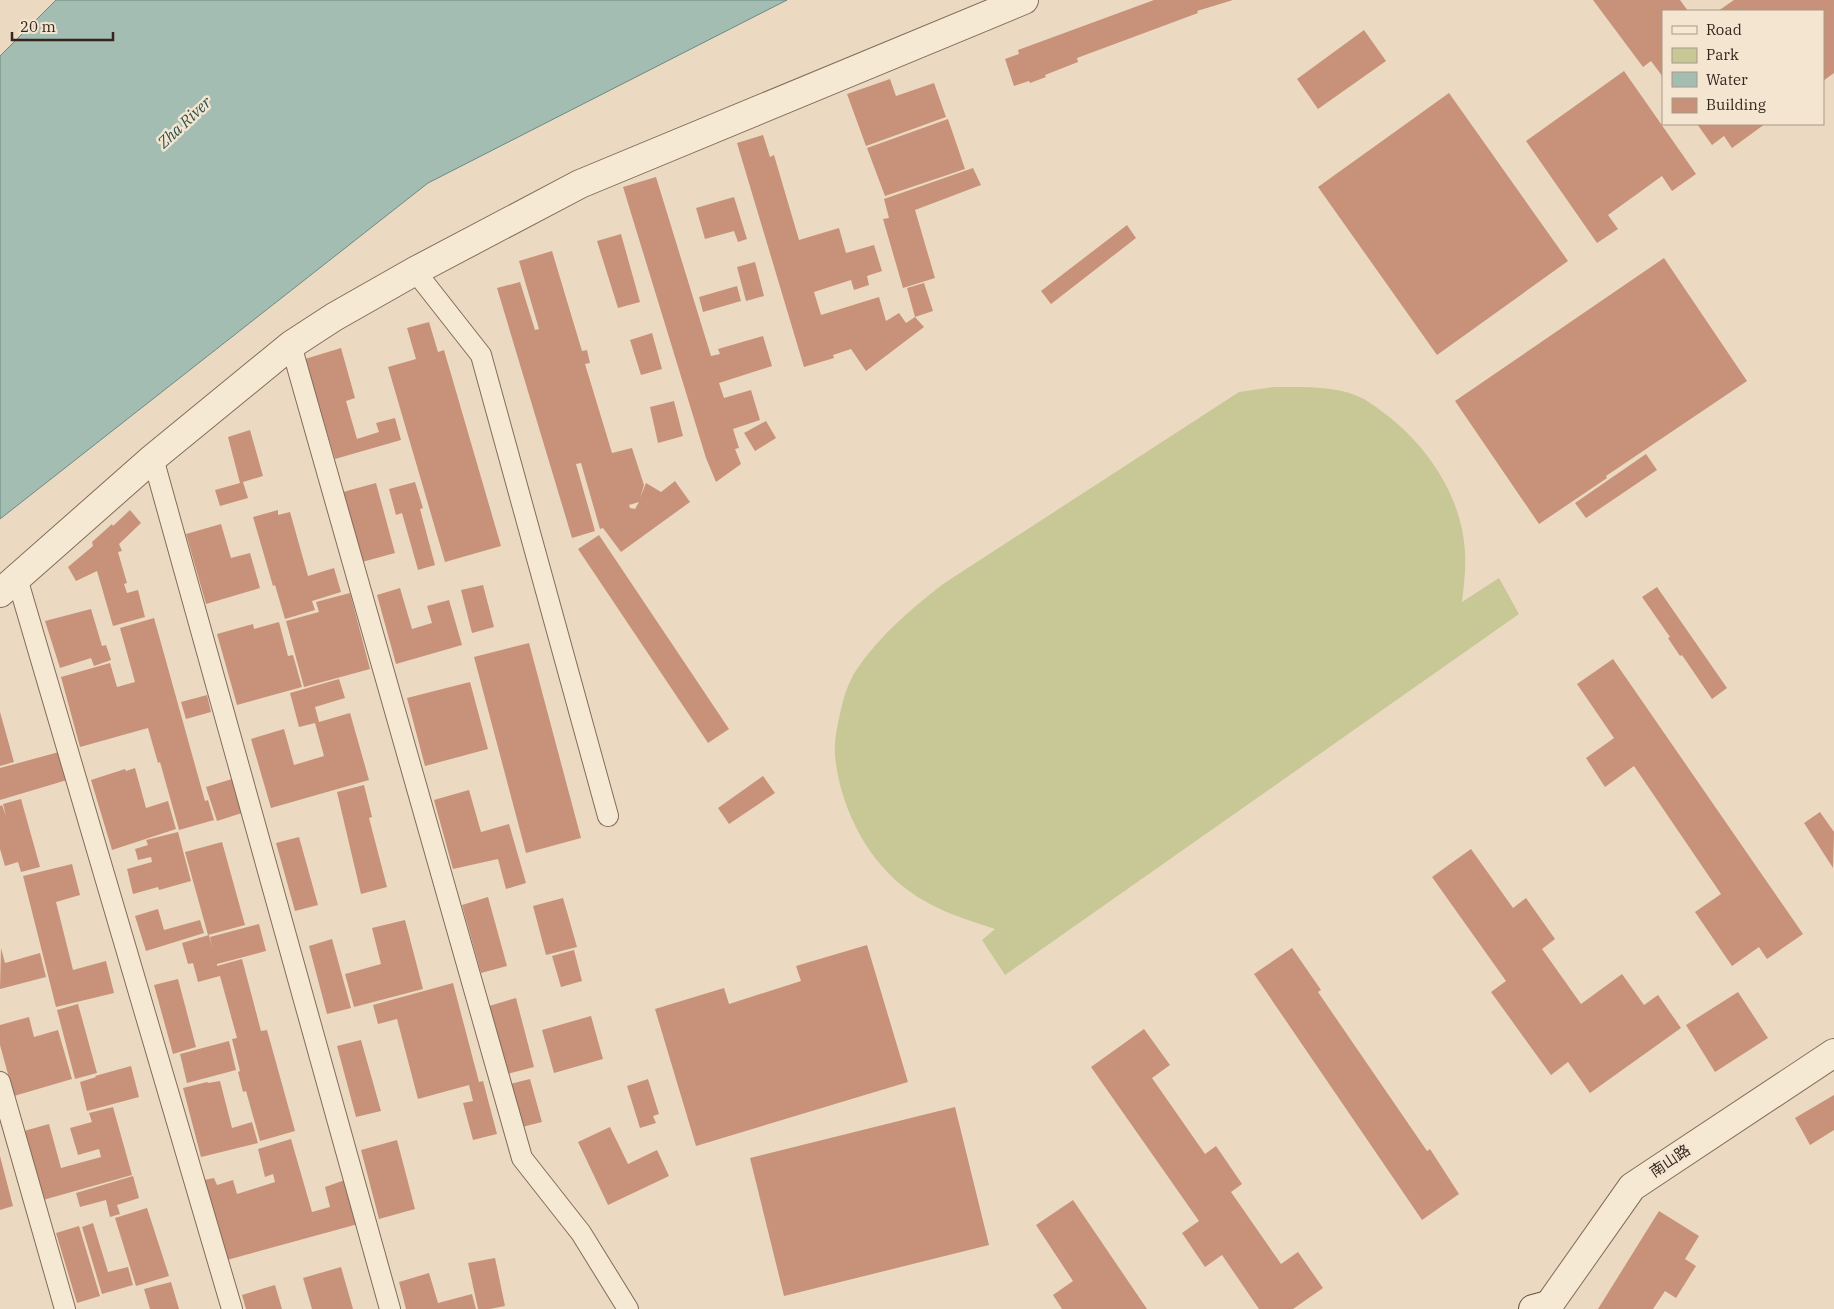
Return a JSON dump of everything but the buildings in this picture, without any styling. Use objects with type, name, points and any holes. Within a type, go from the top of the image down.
[{"type":"street","points":[[8,585],[153,458],[291,345],[415,271],[580,184],[1024,0]]},
{"type":"street","name":"南山路","points":[[1542,1308],[1632,1187],[1834,1053]]},
{"type":"lane","points":[[415,271],[481,355],[608,816]]},
{"type":"lane","points":[[291,345],[522,1158],[581,1233],[628,1309]]},
{"type":"lane","points":[[153,458],[390,1309]]},
{"type":"lane","points":[[8,585],[232,1309]]},
{"type":"lane","points":[[0,1082],[66,1309]]},
{"type":"green space","points":[[1274,387],[1320,388],[1354,394],[1376,407],[1396,423],[1426,454],[1449,490],[1457,510],[1465,552],[1462,602],[1499,578],[1519,614],[1005,975],[982,940],[995,929],[939,909],[909,891],[880,864],[868,849],[858,831],[843,794],[835,756],[838,724],[844,697],[851,679],[866,657],[886,634],[943,584],[1239,392]]},
{"type":"water","name":"Zha River","points":[[56,0],[787,0],[428,183],[0,519],[0,56]]}]
